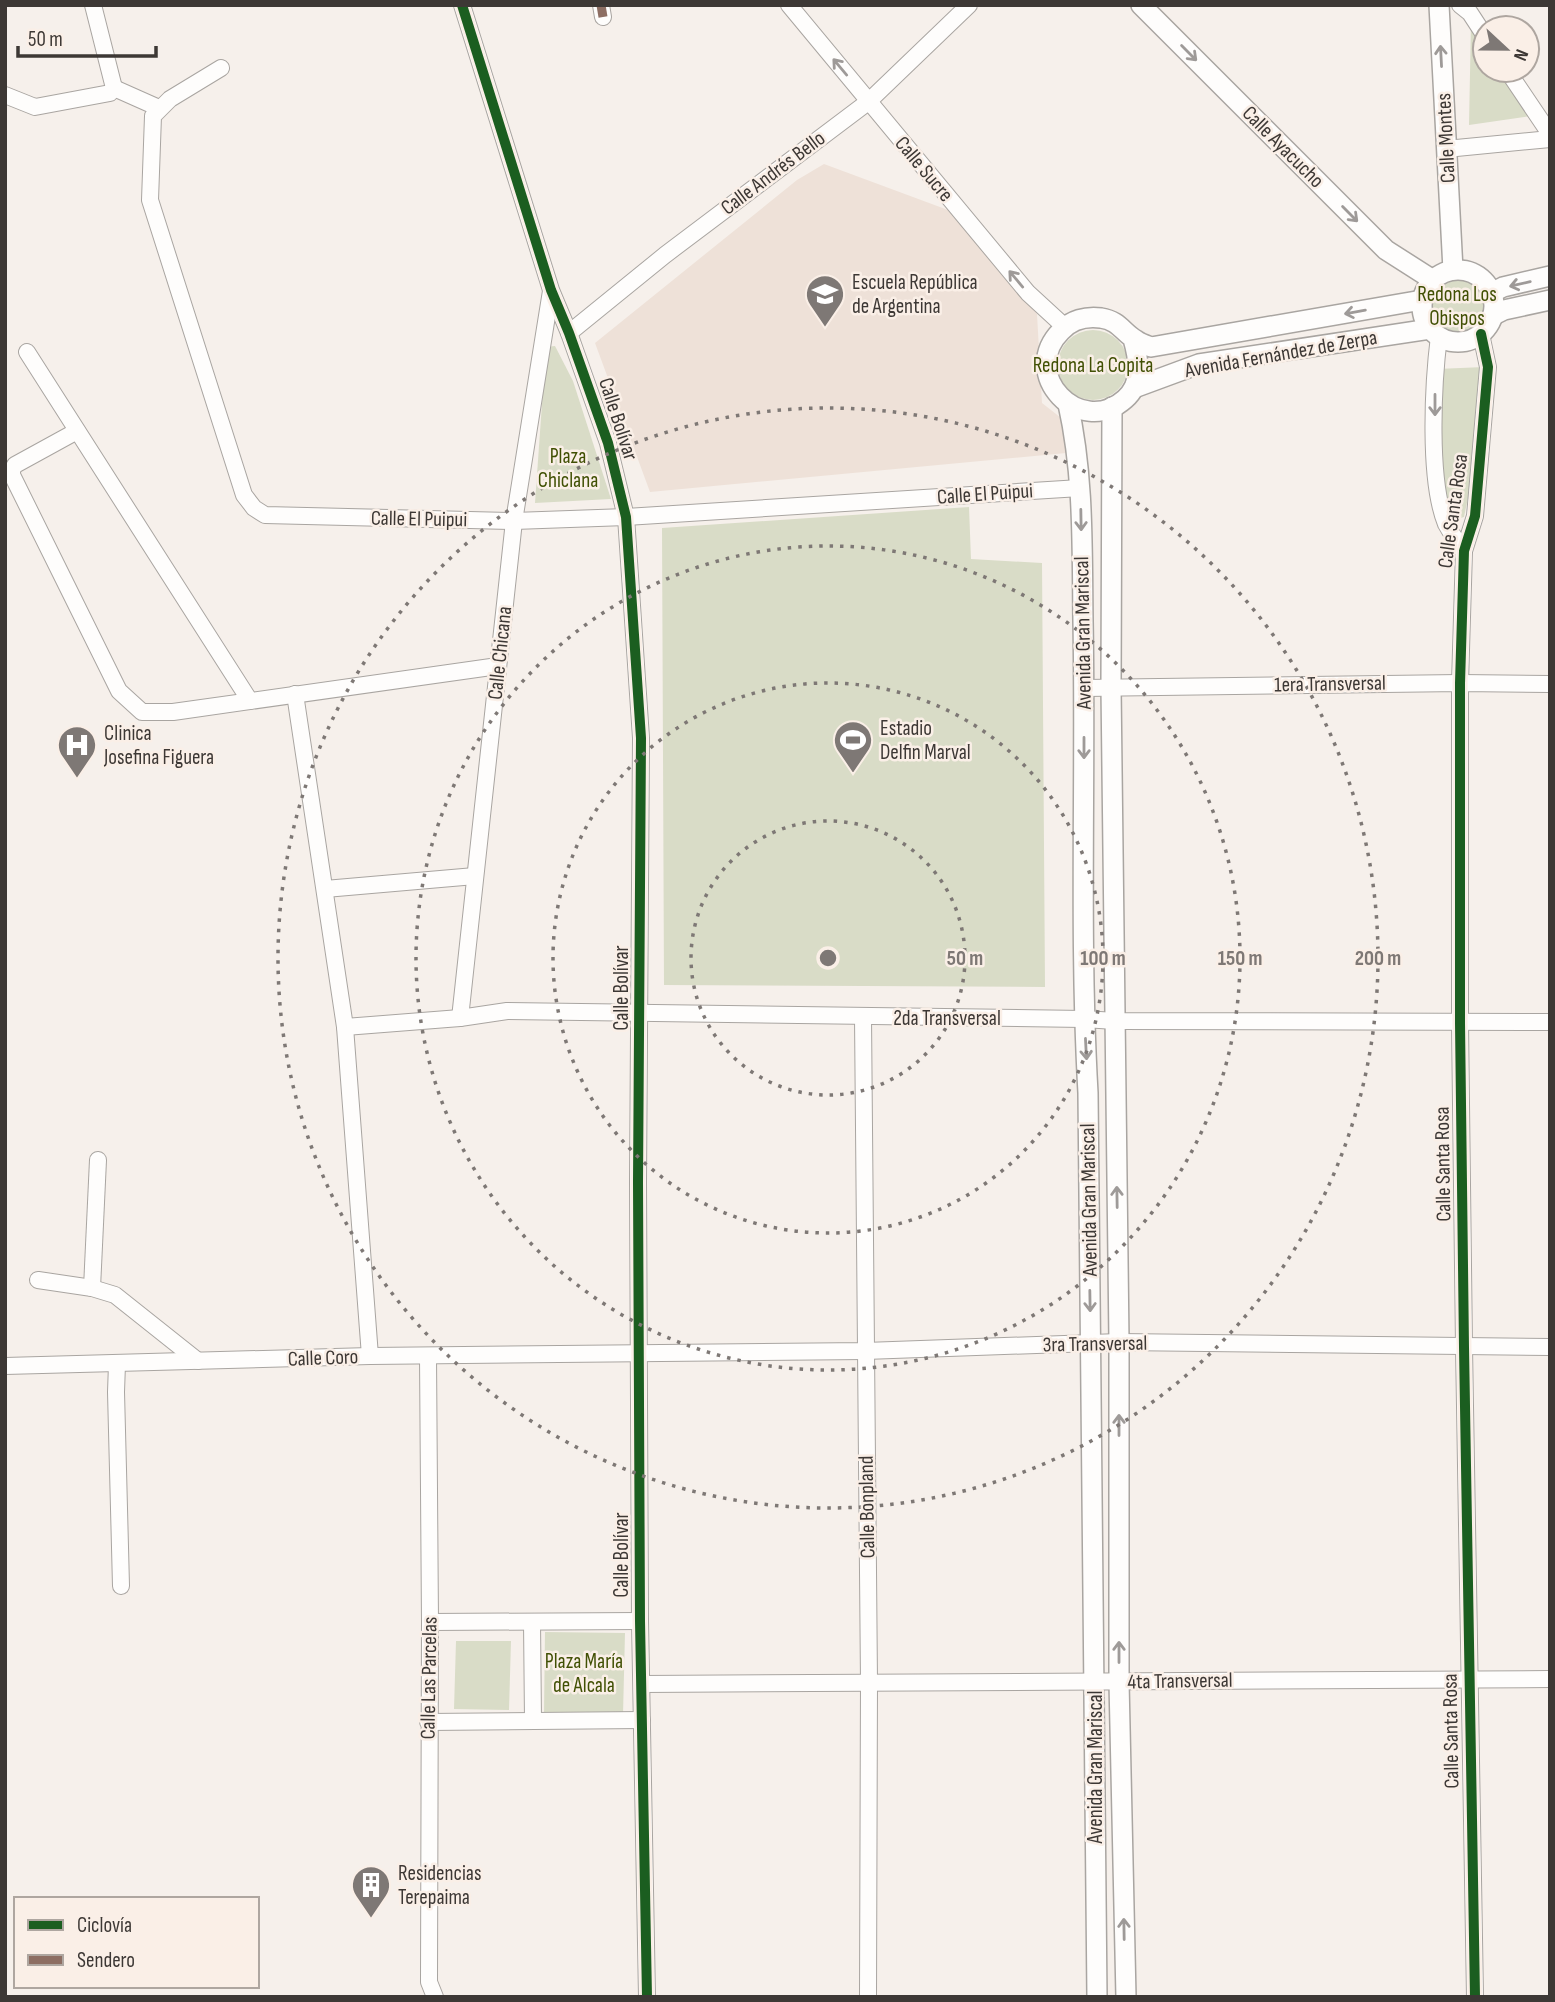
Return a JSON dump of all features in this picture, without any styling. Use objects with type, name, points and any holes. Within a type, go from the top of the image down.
[{"type":"street","points":[[93,5],[114,88]]},
{"type":"street","name":"Calle Bolívar","points":[[462,5],[551,290],[608,443],[626,517],[641,738],[638,1182],[640,1621],[648,1997]]},
{"type":"street","name":"Calle Sucre","points":[[789,5],[1028,293],[1065,327]]},
{"type":"street","name":"Calle Andrés Bello","points":[[569,333],[665,255],[868,102],[969,5]]},
{"type":"street","name":"Calle Ayacucho","points":[[1141,5],[1386,250],[1433,280]]},
{"type":"street","name":"Calle Montes","points":[[1439,5],[1453,271]]},
{"type":"street","points":[[114,88],[159,108],[221,68]]},
{"type":"street","points":[[1446,149],[1550,137],[1516,84]]},
{"type":"street","points":[[5,94],[35,107],[110,93],[114,88]]},
{"type":"street","name":"Calle El Puipui","points":[[159,108],[153,116],[150,200],[244,495],[254,508],[265,515],[514,521],[626,517],[1080,488]]},
{"type":"street","points":[[1492,316],[1491,293],[1476,275],[1461,270],[1433,280],[1422,300],[1423,315],[1434,333],[1460,342],[1481,334],[1492,316],[1504,310],[1550,300]]},
{"type":"street","points":[[1491,293],[1503,287],[1550,276]]},
{"type":"street","name":"Calle Chicana","points":[[460,1018],[514,521],[551,290]]},
{"type":"street","name":"Avenida Fernández de Zerpa","points":[[1133,340],[1151,347],[1422,300]]},
{"type":"street","points":[[1083,318],[1102,318],[1120,325],[1133,340],[1140,364],[1134,388],[1124,400],[1112,407],[1094,412],[1085,411],[1068,404],[1051,385],[1047,373],[1049,347],[1065,327],[1083,318]]},
{"type":"street","name":"Avenida Fernández de Zerpa","points":[[1134,388],[1199,364],[1434,333]]},
{"type":"street","name":"Calle Santa Rosa","points":[[1434,333],[1434,451],[1440,503],[1447,525],[1464,551]]},
{"type":"street","name":"Calle Santa Rosa","points":[[1475,1997],[1460,1023],[1460,683],[1464,551],[1475,516],[1488,367],[1481,334]]},
{"type":"street","points":[[27,352],[250,701]]},
{"type":"street","name":"Avenida Gran Mariscal","points":[[1068,404],[1077,444],[1080,488],[1085,688],[1084,1019],[1088,1093],[1097,1997]]},
{"type":"street","name":"Avenida Gran Mariscal","points":[[1112,407],[1111,687],[1119,1342],[1119,1682],[1126,1997]]},
{"type":"street","points":[[77,431],[15,465],[12,475],[119,691],[142,712],[173,712],[498,666]]},
{"type":"street","name":"1era Transversal","points":[[1085,688],[1550,684]]},
{"type":"street","points":[[295,694],[345,1027],[370,1356]]},
{"type":"street","points":[[326,889],[475,876]]},
{"type":"street","name":"2da Transversal","points":[[345,1027],[460,1018],[507,1011],[1115,1021],[1550,1022]]},
{"type":"street","name":"Calle Bonpland","points":[[863,1017],[869,1682],[868,1997]]},
{"type":"street","points":[[92,1288],[98,1160]]},
{"type":"street","points":[[37,1280],[92,1288],[116,1295],[198,1361]]},
{"type":"street","name":"3ra Transversal","points":[[640,1352],[865,1351],[1119,1342],[1550,1347]]},
{"type":"street","name":"Calle Coro","points":[[5,1366],[640,1352]]},
{"type":"street","name":"Calle Las Parcelas","points":[[428,1357],[429,1982],[435,1997]]},
{"type":"street","points":[[117,1364],[121,1586]]},
{"type":"street","points":[[430,1622],[640,1621]]},
{"type":"street","points":[[532,1622],[533,1720]]},
{"type":"street","name":"4ta Transversal","points":[[642,1684],[1550,1679]]},
{"type":"street","points":[[428,1722],[642,1720]]},
{"type":"shaded area","name":"Escuela República de Argentina","points":[[824,164],[948,210],[1037,314],[1042,403],[1065,421],[1066,453],[650,492],[595,343],[797,180]]},
{"type":"green space","points":[[1471,22],[1471,84],[1511,84],[1531,116],[1469,125]]},
{"type":"green space","name":"Redona Los Obispos","points":[[1457,278],[1472,283],[1480,291],[1485,306],[1480,321],[1472,329],[1457,334],[1442,329],[1434,321],[1429,306],[1434,291],[1442,283]]},
{"type":"green space","name":"Redona La Copita","points":[[1100,330],[1113,336],[1122,345],[1126,351],[1126,379],[1118,390],[1107,398],[1086,400],[1068,390],[1060,379],[1058,358],[1068,340],[1079,332]]},
{"type":"green space","name":"Plaza Chiclana","points":[[555,346],[573,381],[611,499],[535,503],[546,347]]},
{"type":"green space","points":[[1484,367],[1478,450],[1464,517],[1450,518],[1439,456],[1437,369]]},
{"type":"green space","name":"Estadio Delfin Marval","points":[[969,507],[971,559],[1042,563],[1045,987],[664,985],[662,528]]},
{"type":"green space","name":"Plaza María de Alcala","points":[[545,1632],[625,1633],[623,1715],[544,1713]]},
{"type":"green space","points":[[456,1641],[511,1641],[509,1710],[454,1709]]},
{"type":"marked path","points":[[601,5],[603,17]]},
{"type":"cycle path","points":[[462,5],[551,290],[608,443],[626,517],[641,738],[638,1182],[640,1621],[647,1997]]},
{"type":"cycle path","points":[[1475,1997],[1460,1023],[1460,683],[1464,551],[1475,516],[1488,367],[1481,334]]},
{"type":"place","name":"Escuela República de Argentina","points":[[825,328]]},
{"type":"place","name":"Estadio Delfin Marval","points":[[853,774]]},
{"type":"place","name":"Clinica Josefina Figuera","points":[[77,779]]},
{"type":"place","name":"Residencias Terepaima","points":[[371,1919]]}]
